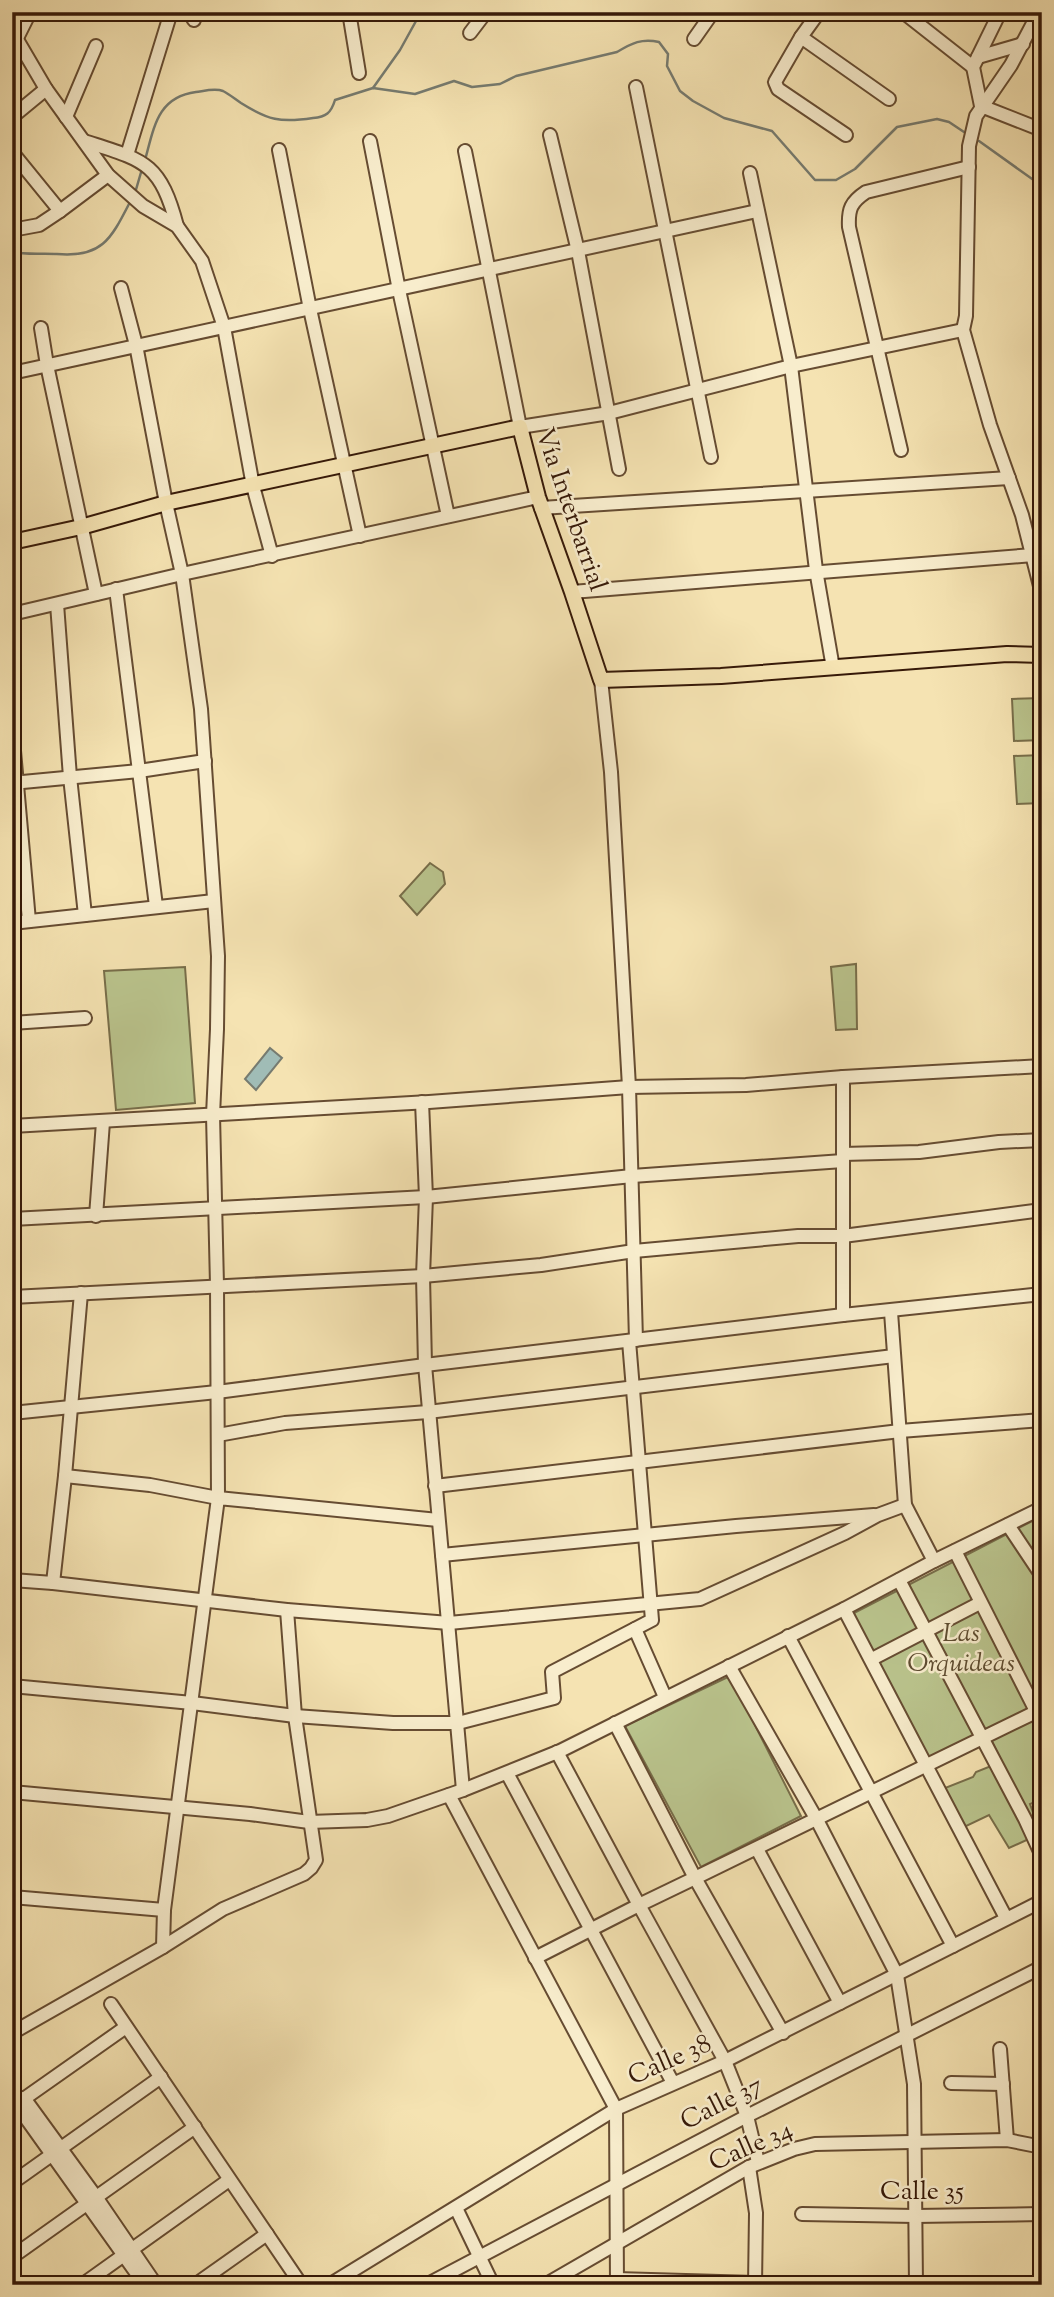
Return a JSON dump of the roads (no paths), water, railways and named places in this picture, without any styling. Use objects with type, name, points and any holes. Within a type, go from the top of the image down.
[{"type":"main road","name":"Vía Interbarrial","points":[[12,542],[81,527],[166,503],[520,426],[540,503],[601,680]]},
{"type":"main road","points":[[601,680],[721,676],[1007,654],[1042,655]]},
{"type":"street","points":[[30,12],[15,35],[46,89],[108,175],[143,206],[177,226]]},
{"type":"street","points":[[133,158],[171,12]]},
{"type":"street","points":[[349,12],[359,74]]},
{"type":"street","points":[[470,33],[485,12]]},
{"type":"street","points":[[694,39],[713,12]]},
{"type":"street","points":[[819,12],[775,82],[778,89],[846,135]]},
{"type":"street","points":[[903,12],[976,62]]},
{"type":"street","points":[[981,106],[976,62],[1000,12]]},
{"type":"street","points":[[1039,12],[1011,65],[981,106],[973,128],[969,167],[966,316],[962,330],[1033,555],[1042,594]]},
{"type":"street","points":[[801,37],[889,99]]},
{"type":"street","points":[[976,62],[1023,44]]},
{"type":"street","points":[[66,117],[96,46]]},
{"type":"street","points":[[636,87],[711,457]]},
{"type":"street","points":[[12,117],[46,89]]},
{"type":"street","points":[[981,106],[1042,130]]},
{"type":"street","points":[[550,135],[578,251],[619,469]]},
{"type":"street","points":[[83,141],[133,158],[153,170],[164,186],[177,226],[202,261],[224,327],[253,486],[272,556]]},
{"type":"street","points":[[370,141],[448,516]]},
{"type":"street","points":[[279,150],[310,309],[360,536]]},
{"type":"street","points":[[465,151],[520,426],[609,413],[791,366],[962,330]]},
{"type":"street","points":[[12,152],[60,211]]},
{"type":"street","points":[[901,450],[848,213],[851,205],[866,192],[969,167]]},
{"type":"street","points":[[750,173],[791,366],[816,570],[833,668]]},
{"type":"street","points":[[12,230],[39,225],[108,175]]},
{"type":"street","points":[[12,373],[757,211]]},
{"type":"street","points":[[121,288],[136,345],[182,574],[201,709],[218,956],[213,1115],[218,1498],[164,1910],[163,1947]]},
{"type":"street","points":[[41,328],[96,594]]},
{"type":"street","points":[[12,614],[448,516],[540,503],[1009,478]]},
{"type":"street","points":[[572,592],[816,570],[1033,555]]},
{"type":"street","points":[[116,589],[156,906]]},
{"type":"street","points":[[57,604],[70,777],[85,915]]},
{"type":"street","points":[[12,1686],[295,1716],[393,1723],[458,1723],[554,1698],[552,1672],[652,1620],[632,1386],[634,1251],[629,1087],[611,772],[601,680]]},
{"type":"street","points":[[12,728],[14,783],[29,921]]},
{"type":"street","points":[[14,783],[139,771],[205,761]]},
{"type":"street","points":[[12,923],[214,901]]},
{"type":"street","points":[[12,1023],[85,1018]]},
{"type":"street","points":[[12,1126],[629,1087],[746,1085],[1042,1066]]},
{"type":"street","points":[[843,1077],[843,1315]]},
{"type":"street","points":[[422,1102],[426,1197],[423,1276],[425,1365],[463,1790]]},
{"type":"street","points":[[96,1216],[103,1122]]},
{"type":"street","points":[[12,1219],[426,1197],[1042,1140]]},
{"type":"street","points":[[12,1297],[423,1276],[541,1265],[634,1251],[798,1236],[842,1236],[1042,1210]]},
{"type":"street","points":[[53,1583],[81,1293]]},
{"type":"street","points":[[12,1413],[217,1392],[843,1315],[1042,1294]]},
{"type":"street","points":[[891,1312],[905,1505],[934,1561]]},
{"type":"street","points":[[218,1435],[285,1423],[428,1412],[894,1356]]},
{"type":"street","points":[[435,1486],[900,1431],[1042,1420]]},
{"type":"street","points":[[65,1476],[150,1485],[218,1498],[438,1520]]},
{"type":"street","points":[[12,1580],[287,1610],[449,1623],[700,1599],[845,1533],[878,1515],[905,1505]]},
{"type":"street","points":[[12,1793],[309,1822],[367,1820],[388,1816],[463,1790],[557,1752],[1042,1508]]},
{"type":"street","points":[[442,1555],[878,1515]]},
{"type":"street","points":[[1008,1525],[1042,1576]]},
{"type":"street","points":[[535,1958],[1039,1710],[980,1603],[955,1551]]},
{"type":"street","points":[[899,1580],[1042,1856]]},
{"type":"street","points":[[872,1659],[980,1603]]},
{"type":"street","points":[[844,1609],[1006,1918]]},
{"type":"street","points":[[12,2033],[163,1947],[223,1909],[311,1868],[316,1860],[316,1852],[309,1822],[295,1716],[287,1610]]},
{"type":"street","points":[[635,1629],[665,1697]]},
{"type":"street","points":[[788,1636],[953,1946]]},
{"type":"street","points":[[729,1666],[817,1820],[897,1975],[915,2084],[916,2284]]},
{"type":"street","points":[[614,1723],[695,1878],[783,2033]]},
{"type":"street","points":[[557,1752],[725,2062],[747,2116],[754,2165],[755,2284]]},
{"type":"street","points":[[507,1773],[673,2083]]},
{"type":"street","points":[[449,1795],[616,2109],[616,2282],[1042,2283]]},
{"type":"street","points":[[757,1849],[840,2003]]},
{"type":"street","points":[[12,1897],[164,1910]]},
{"type":"street","name":"Calle 38","points":[[333,2284],[616,2109],[725,2062],[1042,1901]]},
{"type":"street","name":"Calle 37","points":[[426,2285],[747,2116],[1042,1967]]},
{"type":"street","points":[[111,2004],[298,2280]]},
{"type":"street","points":[[12,2021],[32,2023]]},
{"type":"street","points":[[126,2026],[17,2103],[92,2200],[128,2253],[145,2285]]},
{"type":"street","points":[[1000,2049],[1007,2140]]},
{"type":"street","points":[[12,2183],[161,2077]]},
{"type":"street","points":[[951,2083],[1003,2084]]},
{"type":"street","points":[[12,2257],[195,2127]]},
{"type":"street","name":"Calle 34","points":[[545,2285],[754,2165],[794,2149],[815,2144],[1007,2140],[1042,2147]]},
{"type":"street","points":[[82,2285],[229,2180]]},
{"type":"street","points":[[456,2208],[494,2285]]},
{"type":"street","name":"Calle 35","points":[[803,2214],[1042,2214]]},
{"type":"street","points":[[195,2285],[267,2234]]},
{"type":"street","points":[[128,2253],[156,2285]]},
{"type":"water","points":[[270,1048],[282,1058],[256,1090],[245,1079]]},
{"type":"waterway","points":[[373,88],[400,50],[421,12]]},
{"type":"waterway","points":[[145,160],[159,116],[165,107],[183,95],[220,90],[267,117],[302,119],[325,115],[335,100],[373,88],[415,94],[454,81],[472,87],[500,84],[516,76],[617,52],[642,41],[659,42],[668,54],[667,66],[680,91],[724,118],[772,131],[815,180],[836,180],[855,169],[897,127],[937,119],[949,122],[964,132]]},
{"type":"waterway","points":[[979,141],[1042,186]]},
{"type":"waterway","points":[[135,193],[142,169]]},
{"type":"waterway","points":[[12,252],[72,254],[95,249],[110,236],[130,202]]},
{"type":"park label","name":"Las Orquideas","points":[[961,1649]]}]
